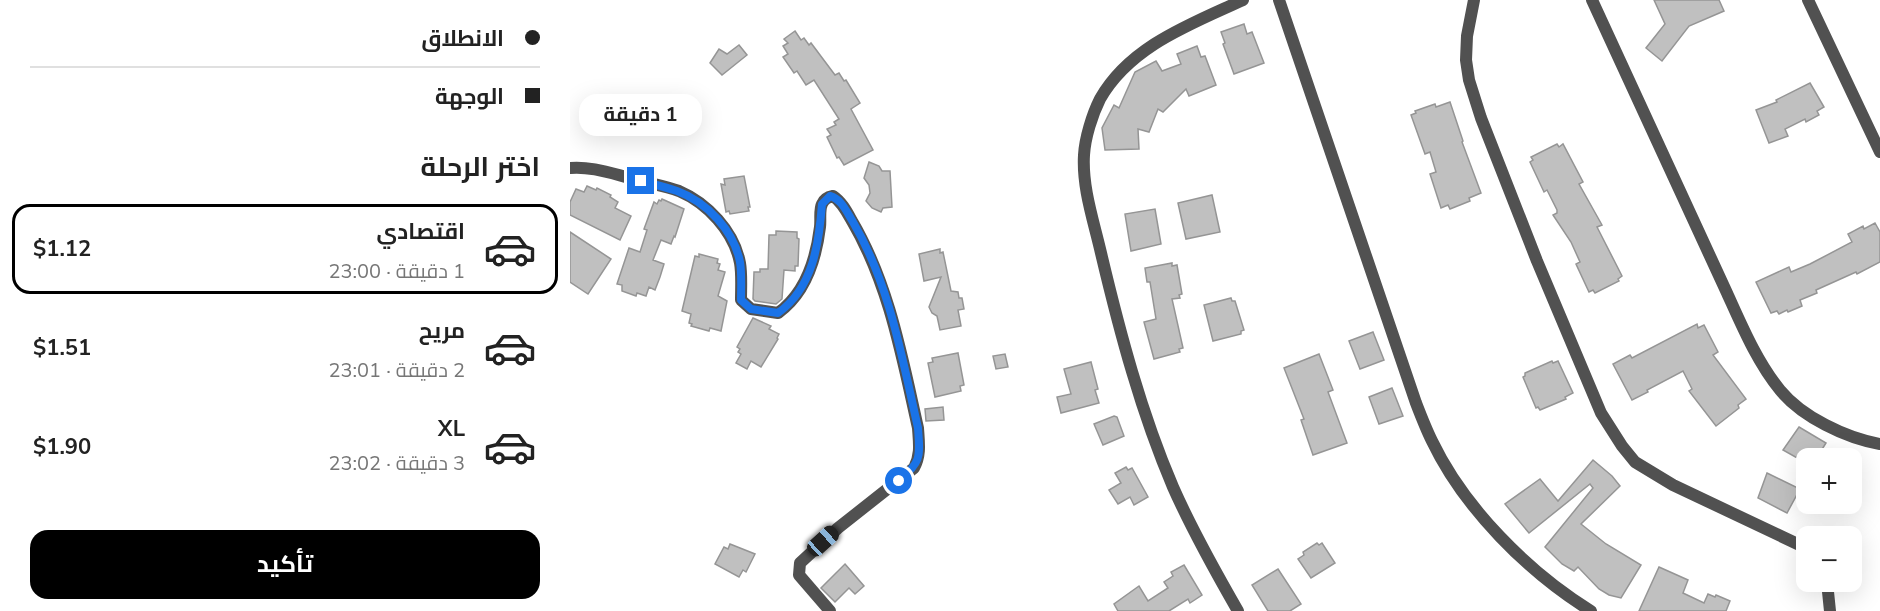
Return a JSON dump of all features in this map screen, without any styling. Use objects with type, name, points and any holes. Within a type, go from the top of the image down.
[{"type":"street","points":[[1238,611],[1207,557],[1174,489],[1152,435],[1105,268],[1087,193],[1084,155],[1090,125],[1099,101],[1111,81],[1123,69],[1141,53],[1171,34],[1243,0]]},
{"type":"street","points":[[1279,0],[1416,403],[1432,442],[1481,516],[1506,544],[1529,565],[1591,611]]},
{"type":"street","points":[[1474,0],[1467,36],[1466,60],[1469,81],[1481,118],[1537,261],[1601,413],[1635,462],[1673,485],[1796,543]]},
{"type":"street","points":[[1592,0],[1739,320],[1761,361],[1781,391],[1817,421],[1863,441],[1880,444]]},
{"type":"street","points":[[1808,0],[1880,152]]},
{"type":"street","points":[[570,168],[593,169],[678,191],[696,201],[720,222],[734,243],[740,262],[741,300],[751,309],[778,313],[791,303],[803,286],[812,263],[820,228],[822,204],[826,198],[833,196],[844,207],[873,259],[884,289],[918,428],[920,449],[914,468],[838,528],[800,563],[799,575],[830,611]]},
{"type":"street","points":[[1828,592],[1830,611]]},
{"type":"building","points":[[1654,0],[1719,0],[1724,11],[1689,26],[1662,61],[1646,48],[1665,24]]},
{"type":"building","points":[[1244,24],[1247,34],[1252,32],[1264,63],[1234,74],[1221,32]]},
{"type":"building","points":[[795,31],[801,40],[804,38],[809,45],[811,43],[835,75],[839,73],[844,81],[846,80],[860,103],[851,109],[873,150],[844,165],[839,157],[837,158],[827,137],[831,135],[827,129],[836,125],[834,122],[839,119],[814,80],[806,85],[797,71],[794,73],[783,57],[788,54],[783,46],[788,43],[784,39]]},
{"type":"building","points":[[739,45],[747,55],[722,75],[710,63],[719,49],[727,54]]},
{"type":"building","points":[[1197,46],[1201,57],[1205,56],[1216,85],[1189,96],[1186,89],[1163,112],[1158,109],[1149,132],[1138,129],[1139,149],[1105,150],[1102,128],[1114,105],[1119,108],[1135,72],[1156,61],[1162,71],[1181,64],[1177,54]]},
{"type":"building","points":[[1810,83],[1824,107],[1817,111],[1819,115],[1785,129],[1788,136],[1769,143],[1756,110],[1777,102],[1776,100]]},
{"type":"building","points":[[1450,102],[1481,193],[1469,198],[1470,201],[1450,209],[1448,205],[1441,208],[1430,174],[1436,172],[1430,152],[1425,154],[1411,115],[1416,113],[1415,111],[1435,104],[1436,107]]},
{"type":"building","points":[[1557,144],[1559,147],[1563,144],[1583,182],[1579,184],[1602,225],[1597,227],[1622,276],[1618,279],[1619,281],[1595,293],[1593,290],[1589,292],[1576,264],[1580,262],[1571,242],[1553,215],[1557,213],[1557,210],[1547,190],[1544,192],[1530,162],[1533,160],[1531,157]]},
{"type":"building","points":[[869,162],[879,166],[882,171],[890,171],[892,207],[883,208],[881,212],[872,208],[866,201],[870,193],[869,185],[864,178]]},
{"type":"building","points":[[744,176],[749,211],[730,214],[729,211],[726,212],[721,184],[725,185],[724,179]]},
{"type":"building","points":[[587,186],[611,195],[610,197],[618,202],[615,208],[631,216],[620,240],[570,215],[570,202],[576,189],[584,192]]},
{"type":"building","points":[[1212,195],[1220,232],[1186,239],[1178,203]]},
{"type":"building","points":[[662,199],[684,209],[671,244],[661,240],[653,260],[664,264],[655,290],[649,287],[646,296],[637,293],[636,296],[622,291],[622,285],[617,284],[629,248],[640,252],[647,230],[644,229],[654,202],[657,204]]},
{"type":"building","points":[[1155,209],[1161,244],[1131,251],[1125,214]]},
{"type":"building","points":[[1875,223],[1880,232],[1880,262],[1816,290],[1817,293],[1800,300],[1802,306],[1788,312],[1787,310],[1779,314],[1777,311],[1771,313],[1756,282],[1789,267],[1791,272],[1810,264],[1852,242],[1848,234]]},
{"type":"building","points":[[776,231],[797,232],[798,266],[795,266],[795,271],[784,270],[782,299],[776,304],[755,301],[753,299],[754,272],[768,269],[769,235],[776,235]]},
{"type":"building","points":[[570,232],[611,259],[588,294],[570,282]]},
{"type":"building","points":[[940,249],[940,253],[943,252],[951,291],[958,292],[964,309],[958,310],[961,326],[940,330],[937,316],[929,307],[941,277],[924,281],[919,254]]},
{"type":"building","points":[[699,254],[718,259],[717,263],[720,264],[718,270],[725,272],[718,296],[727,301],[721,331],[710,328],[709,331],[691,326],[692,324],[689,323],[691,314],[682,311],[695,256],[699,257]]},
{"type":"building","points":[[1172,263],[1172,266],[1177,265],[1182,294],[1179,295],[1180,298],[1172,299],[1183,348],[1179,349],[1180,352],[1154,359],[1144,322],[1156,319],[1150,282],[1147,282],[1145,268]]},
{"type":"building","points":[[1231,298],[1235,301],[1244,330],[1241,334],[1213,341],[1204,305]]},
{"type":"building","points":[[753,318],[771,326],[769,329],[779,334],[761,367],[751,361],[747,369],[736,363],[741,354],[737,347]]},
{"type":"building","points":[[1697,324],[1698,328],[1704,325],[1718,352],[1713,355],[1746,399],[1738,405],[1739,408],[1716,426],[1689,391],[1692,389],[1683,371],[1632,400],[1613,364],[1630,355],[1632,358]]},
{"type":"building","points":[[1373,332],[1384,360],[1360,369],[1349,341]]},
{"type":"building","points":[[958,353],[964,385],[960,386],[961,391],[935,397],[928,363],[933,362],[932,358]]},
{"type":"building","points":[[1005,354],[1008,367],[996,369],[993,356]]},
{"type":"building","points":[[1319,354],[1333,390],[1328,392],[1347,443],[1313,455],[1301,420],[1304,419],[1284,368]]},
{"type":"building","points":[[1552,361],[1553,363],[1558,361],[1573,393],[1565,397],[1566,399],[1540,410],[1536,408],[1523,377],[1525,373]]},
{"type":"building","points":[[1091,362],[1099,403],[1061,413],[1057,397],[1071,394],[1064,369]]},
{"type":"building","points":[[1392,388],[1403,416],[1379,424],[1369,397]]},
{"type":"building","points":[[943,407],[944,420],[926,421],[925,409]]},
{"type":"building","points":[[1114,416],[1117,417],[1124,436],[1103,445],[1094,424]]},
{"type":"building","points":[[1799,427],[1826,443],[1823,448],[1796,448],[1796,457],[1783,450]]},
{"type":"building","points":[[1593,460],[1620,486],[1581,524],[1606,544],[1641,565],[1621,598],[1599,589],[1578,567],[1574,571],[1562,564],[1545,547],[1593,488],[1590,484],[1529,533],[1505,504],[1540,479],[1558,501]]},
{"type":"building","points":[[1126,467],[1128,470],[1132,468],[1148,497],[1134,505],[1130,497],[1118,504],[1109,490],[1121,483],[1115,473]]},
{"type":"building","points":[[1767,473],[1796,487],[1796,496],[1787,513],[1758,498]]},
{"type":"building","points":[[1317,543],[1319,545],[1322,543],[1335,563],[1311,578],[1298,559],[1304,555],[1303,552]]},
{"type":"building","points":[[730,544],[755,554],[746,572],[743,570],[739,577],[715,564],[724,547],[728,549]]},
{"type":"building","points":[[845,564],[864,586],[855,594],[849,588],[835,602],[821,588]]},
{"type":"building","points":[[1184,565],[1202,595],[1190,603],[1188,599],[1169,611],[1118,611],[1114,604],[1139,586],[1148,601],[1168,588],[1164,582],[1173,576],[1171,572]]},
{"type":"building","points":[[1659,567],[1688,580],[1683,593],[1704,603],[1708,594],[1730,601],[1726,611],[1639,611]]},
{"type":"building","points":[[1278,569],[1301,604],[1290,611],[1268,611],[1252,585]]},
{"type":"route","points":[[641,181],[678,191],[710,212],[734,243],[740,262],[741,300],[751,309],[778,313],[791,303],[808,275],[820,228],[822,204],[826,198],[833,196],[844,207],[873,259],[884,289],[918,428],[920,449],[918,460],[914,468],[899,481]]}]
